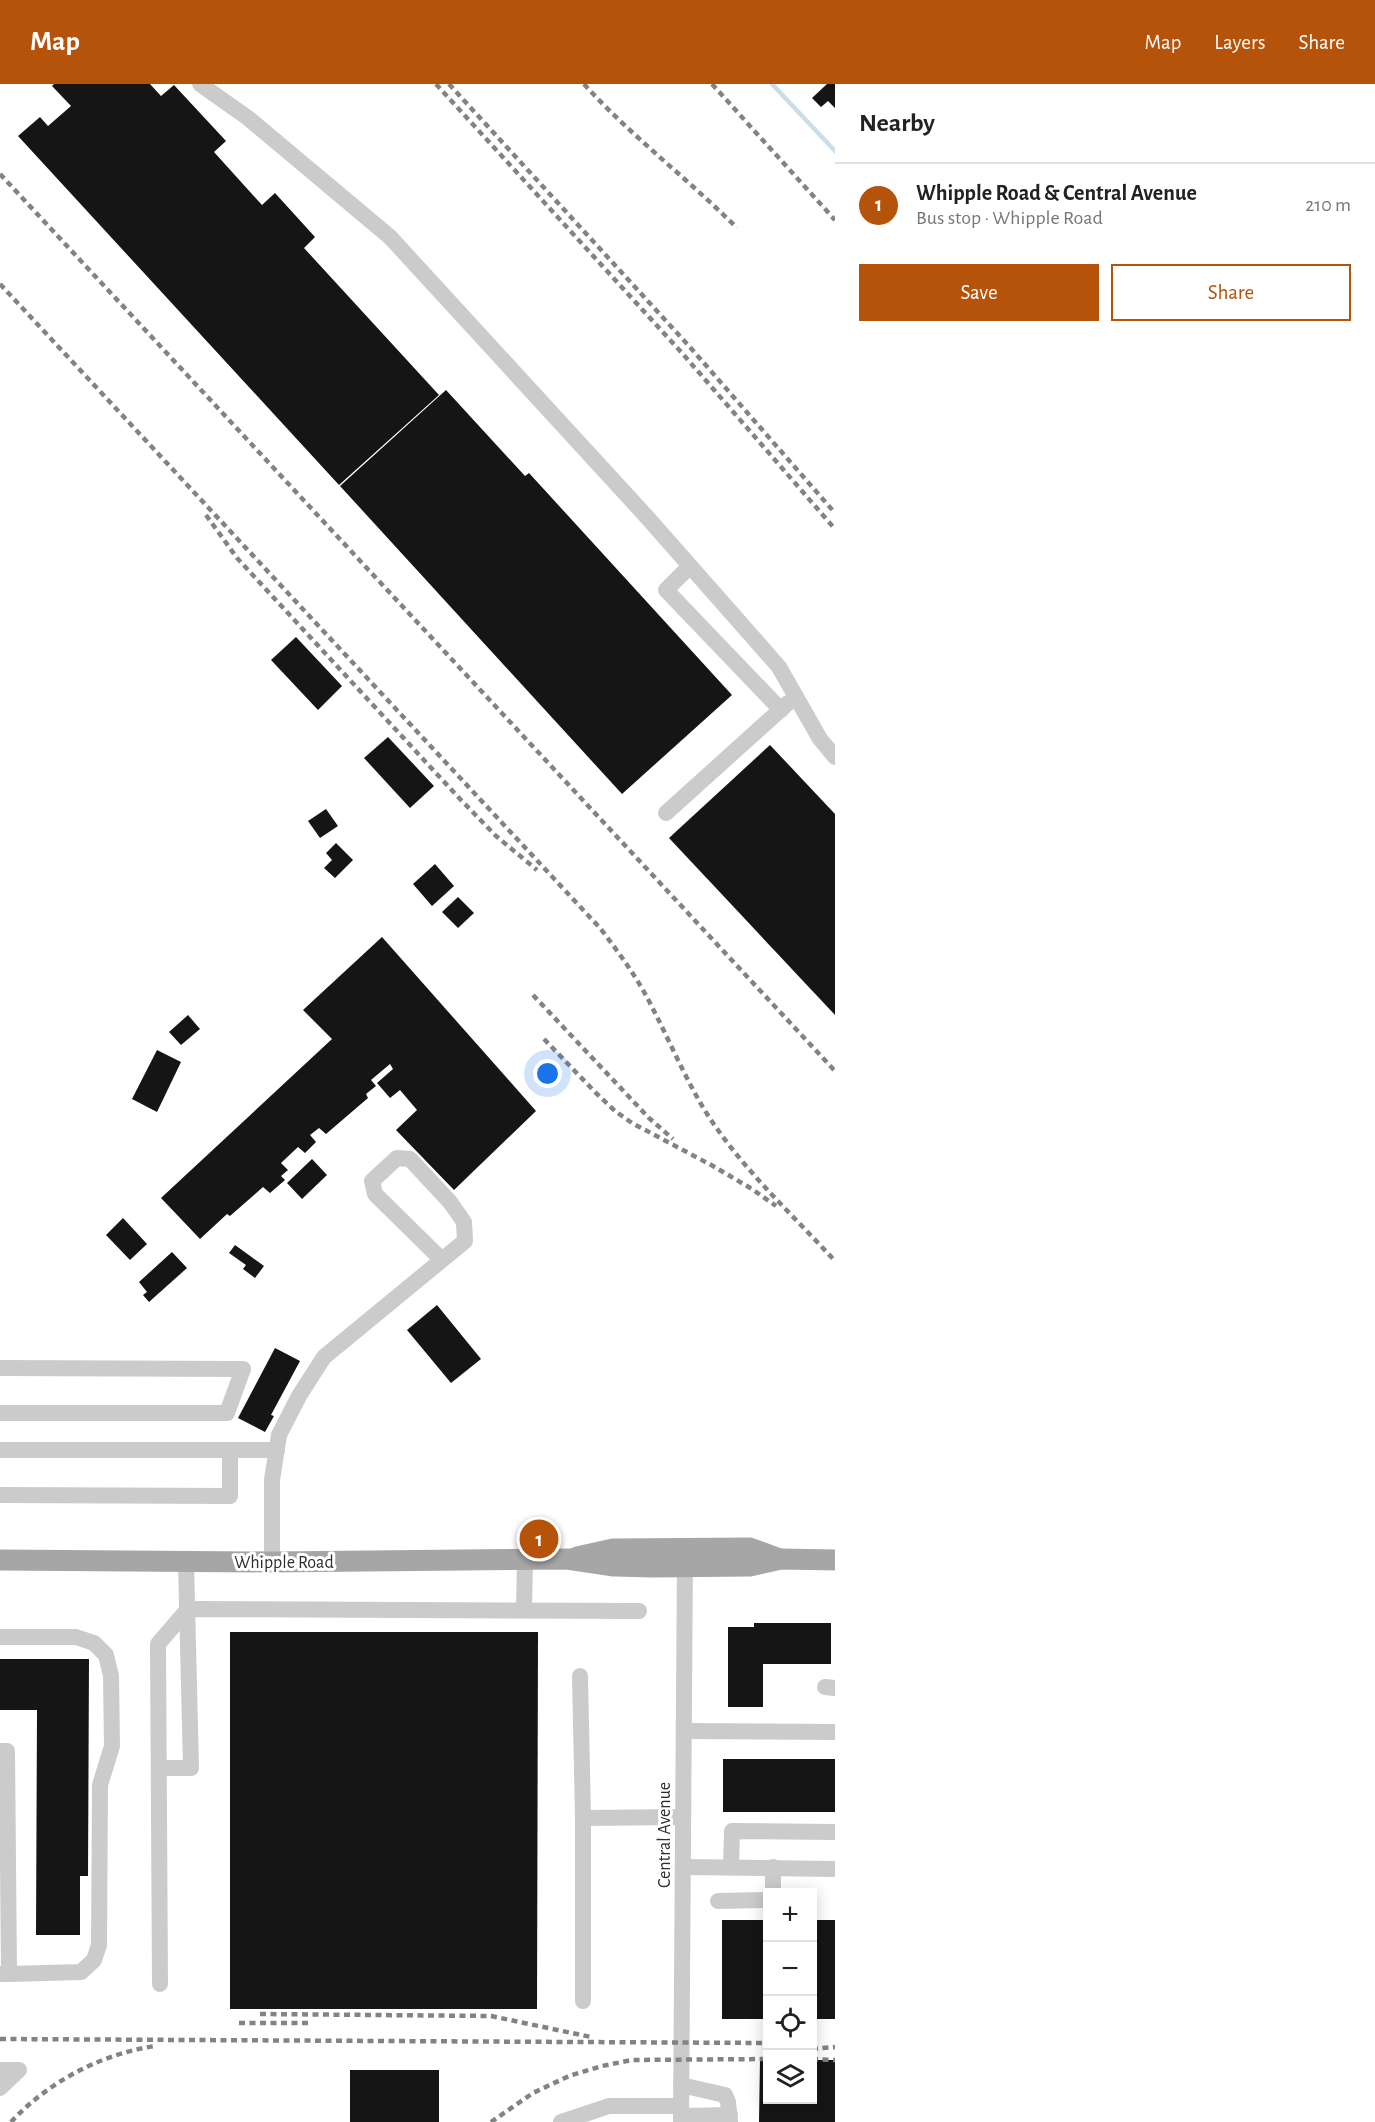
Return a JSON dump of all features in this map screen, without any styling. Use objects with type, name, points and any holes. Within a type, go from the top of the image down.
[{"type":"main road","name":"Whipple Road","points":[[0,1560],[272,1562],[567,1559],[613,1549],[685,1557],[750,1548],[781,1559],[835,1560]]},
{"type":"street","points":[[200,84],[248,118],[390,237],[779,667],[820,739],[835,757]]},
{"type":"street","points":[[690,566],[666,590],[781,710]]},
{"type":"street","points":[[666,813],[796,696]]},
{"type":"street","points":[[272,1562],[272,1480],[279,1435],[299,1396],[324,1356],[442,1260],[465,1241],[465,1222],[450,1202],[410,1159],[397,1158],[372,1181],[375,1194],[442,1260]]},
{"type":"street","points":[[0,1368],[243,1369],[226,1413],[0,1413]]},
{"type":"street","points":[[0,1450],[277,1450]]},
{"type":"street","points":[[0,1495],[230,1496],[230,1450]]},
{"type":"street","name":"Central Avenue","points":[[681,2114],[685,1557]]},
{"type":"street","points":[[524,1610],[525,1559]]},
{"type":"street","points":[[159,1768],[191,1768],[186,1562]]},
{"type":"street","points":[[160,1984],[158,1644],[188,1609],[639,1611]]},
{"type":"street","points":[[0,1637],[76,1637],[94,1643],[105,1655],[111,1676],[112,1746],[100,1785],[99,1945],[94,1960],[81,1972],[5,1974],[7,1751],[0,1751]]},
{"type":"street","points":[[580,1676],[583,2001]]},
{"type":"street","points":[[684,1731],[835,1732]]},
{"type":"street","points":[[583,1818],[683,1817]]},
{"type":"street","points":[[731,1867],[732,1831],[835,1832]]},
{"type":"street","points":[[683,1867],[835,1869]]},
{"type":"street","points":[[773,1867],[773,1888]]},
{"type":"street","points":[[718,1901],[763,1900]]},
{"type":"street","points":[[0,2070],[19,2070],[0,2088]]},
{"type":"street","points":[[561,2122],[609,2106],[730,2118],[725,2095],[681,2085]]},
{"type":"building","points":[[54,84],[150,84],[161,96],[174,85],[226,141],[214,152],[262,205],[275,193],[315,237],[304,248],[439,395],[339,485],[18,136],[40,117],[48,126],[71,106],[52,86]]},
{"type":"building","points":[[827,84],[835,84],[835,108],[828,101],[821,107],[812,98]]},
{"type":"building","points":[[446,390],[525,476],[529,473],[732,695],[622,794],[340,486]]},
{"type":"building","points":[[296,637],[342,686],[318,710],[271,660]]},
{"type":"building","points":[[388,737],[434,786],[410,808],[364,758]]},
{"type":"building","points":[[770,745],[835,814],[835,1015],[669,838]]},
{"type":"building","points":[[326,809],[338,826],[320,838],[308,821]]},
{"type":"building","points":[[336,843],[353,860],[335,878],[324,868],[332,860],[326,853]]},
{"type":"building","points":[[435,864],[454,886],[432,906],[413,884]]},
{"type":"building","points":[[458,897],[474,913],[458,928],[442,912]]},
{"type":"building","points":[[382,937],[536,1111],[454,1190],[396,1130],[417,1110],[400,1090],[390,1098],[377,1083],[393,1069],[390,1064],[371,1080],[376,1086],[366,1094],[368,1098],[326,1134],[319,1128],[310,1135],[316,1142],[305,1153],[298,1147],[281,1163],[288,1170],[281,1176],[285,1180],[270,1193],[263,1187],[230,1216],[227,1214],[200,1239],[161,1198],[332,1039],[303,1010]]},
{"type":"building","points":[[188,1015],[200,1029],[181,1045],[169,1032]]},
{"type":"building","points":[[157,1050],[181,1062],[157,1112],[132,1099]]},
{"type":"building","points":[[312,1159],[327,1175],[302,1199],[287,1183]]},
{"type":"building","points":[[123,1218],[147,1244],[130,1260],[106,1235]]},
{"type":"building","points":[[235,1245],[264,1266],[255,1278],[243,1269],[246,1265],[229,1253]]},
{"type":"building","points":[[172,1252],[187,1268],[149,1302],[143,1295],[147,1292],[139,1282]]},
{"type":"building","points":[[437,1305],[481,1359],[451,1383],[407,1330]]},
{"type":"building","points":[[275,1348],[300,1361],[271,1415],[274,1416],[265,1432],[238,1418]]},
{"type":"building","points":[[754,1623],[831,1623],[831,1664],[763,1664],[763,1707],[728,1707],[728,1627],[754,1627]]},
{"type":"building","points":[[230,1632],[538,1632],[537,2009],[230,2009]]},
{"type":"building","points":[[0,1659],[89,1659],[88,1876],[80,1876],[80,1935],[36,1935],[37,1710],[0,1710]]},
{"type":"building","points":[[723,1759],[835,1759],[835,1812],[723,1812]]},
{"type":"building","points":[[722,1920],[763,1920],[763,2019],[722,2019]]},
{"type":"building","points":[[817,1920],[835,1920],[835,2019],[817,2019]]},
{"type":"building","points":[[760,2060],[763,2060],[763,2104],[817,2104],[817,2060],[835,2060],[835,2122],[759,2122]]},
{"type":"building","points":[[350,2070],[439,2070],[439,2122],[350,2122]]},
{"type":"waterway","points":[[772,84],[835,151]]},
{"type":"railway","points":[[436,84],[682,353],[835,529]]},
{"type":"railway","points":[[449,84],[689,346],[835,513]]},
{"type":"railway","points":[[584,84],[737,228]]},
{"type":"railway","points":[[712,84],[835,220]]},
{"type":"railway","points":[[0,174],[835,1071]]},
{"type":"railway","points":[[0,284],[600,928],[642,988],[694,1092],[715,1125],[763,1186],[835,1261]]},
{"type":"railway","points":[[206,515],[237,558],[460,799],[496,836],[537,870]]},
{"type":"railway","points":[[533,995],[649,1118],[673,1139]]},
{"type":"railway","points":[[544,1039],[615,1111],[632,1123],[752,1189],[776,1206]]},
{"type":"railway","points":[[260,2014],[491,2016],[591,2037]]},
{"type":"railway","points":[[239,2023],[308,2023]]},
{"type":"railway","points":[[0,2039],[763,2043]]},
{"type":"railway","points":[[11,2122],[42,2094],[77,2072],[115,2056],[155,2046]]},
{"type":"railway","points":[[817,2049],[835,2047]]},
{"type":"railway","points":[[491,2122],[533,2093],[569,2076],[602,2066],[632,2060],[763,2059]]},
{"type":"railway","points":[[817,2059],[835,2060]]},
{"type":"place","name":"Whipple Road & Central Avenue","points":[[539,1539]]}]
